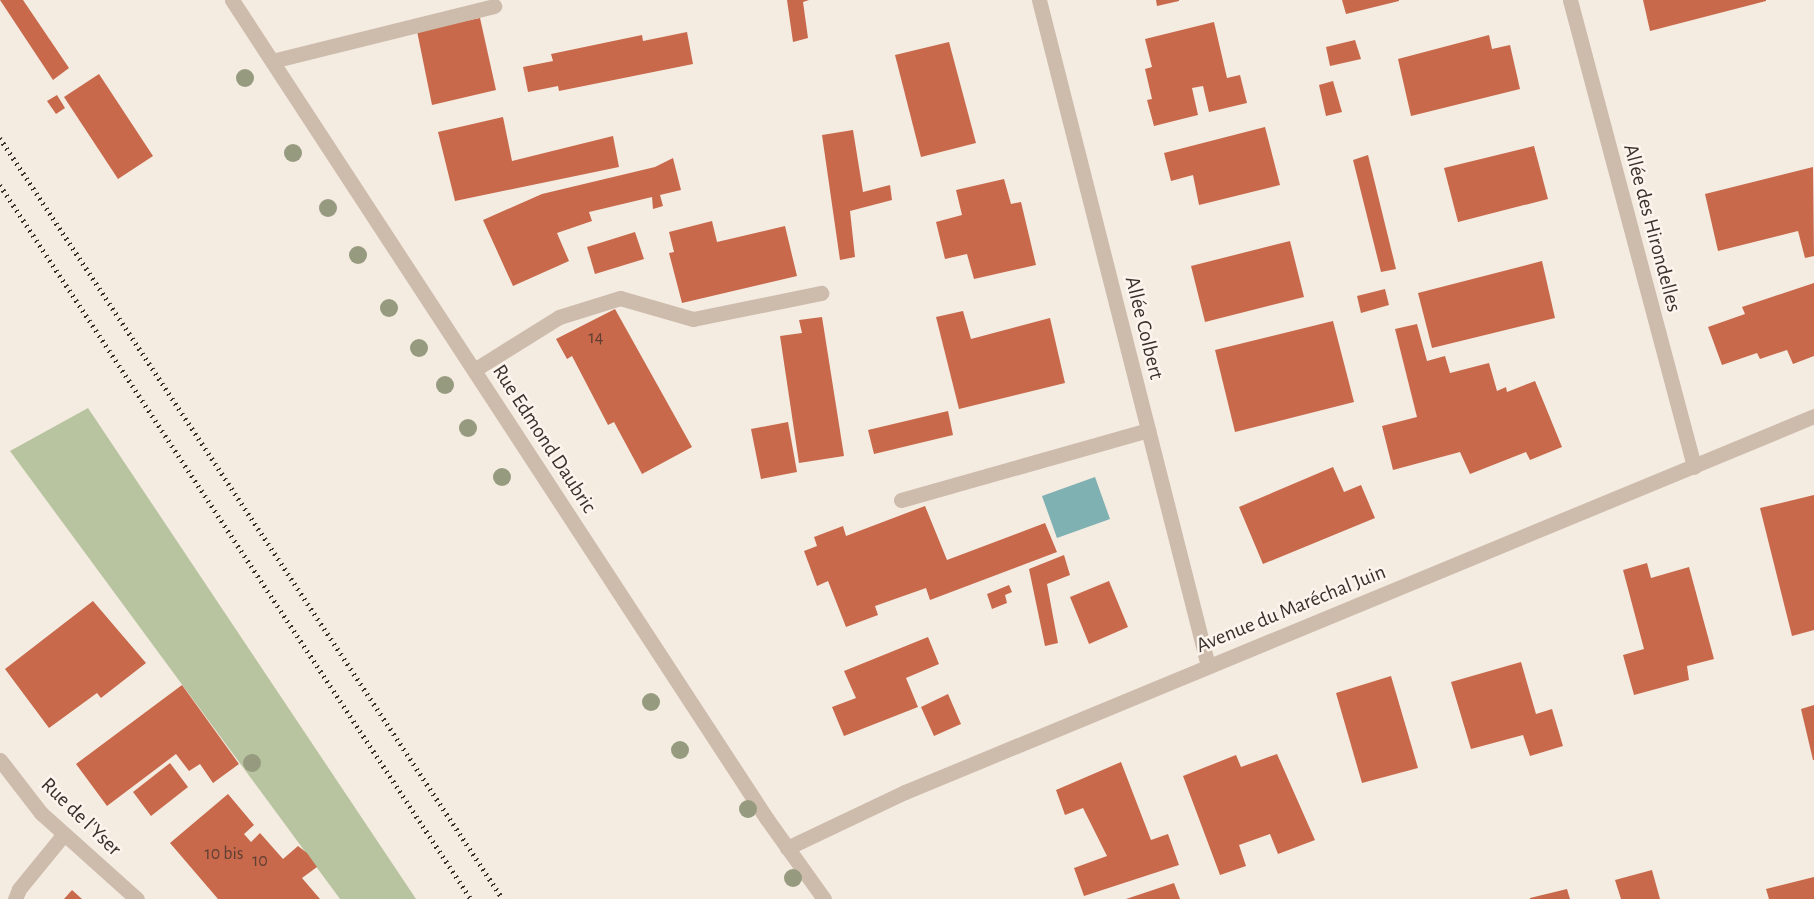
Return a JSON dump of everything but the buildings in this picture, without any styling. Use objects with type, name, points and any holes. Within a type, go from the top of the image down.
[{"type":"street","name":"Rue Edmond Daubric","points":[[232,0],[787,848],[824,899]]},
{"type":"street","name":"Allée Colbert","points":[[1040,0],[1208,666]]},
{"type":"street","name":"Allée des Hirondelles","points":[[1570,0],[1694,467]]},
{"type":"street","points":[[272,61],[494,6]]},
{"type":"street","points":[[474,370],[559,317],[620,298],[693,319],[821,293]]},
{"type":"street","name":"Avenue du Maréchal Juin","points":[[787,848],[905,792],[1814,416]]},
{"type":"street","points":[[901,500],[1149,430]]},
{"type":"street","name":"Rue de l'Yser","points":[[0,760],[40,813],[137,899]]},
{"type":"street","points":[[15,899],[19,889],[64,834]]},
{"type":"green space","points":[[88,408],[416,899],[340,899],[10,451]]},
{"type":"water","points":[[1095,477],[1110,519],[1057,538],[1042,496]]},
{"type":"railway","points":[[0,138],[503,899]]},
{"type":"railway","points":[[0,185],[471,899]]}]
